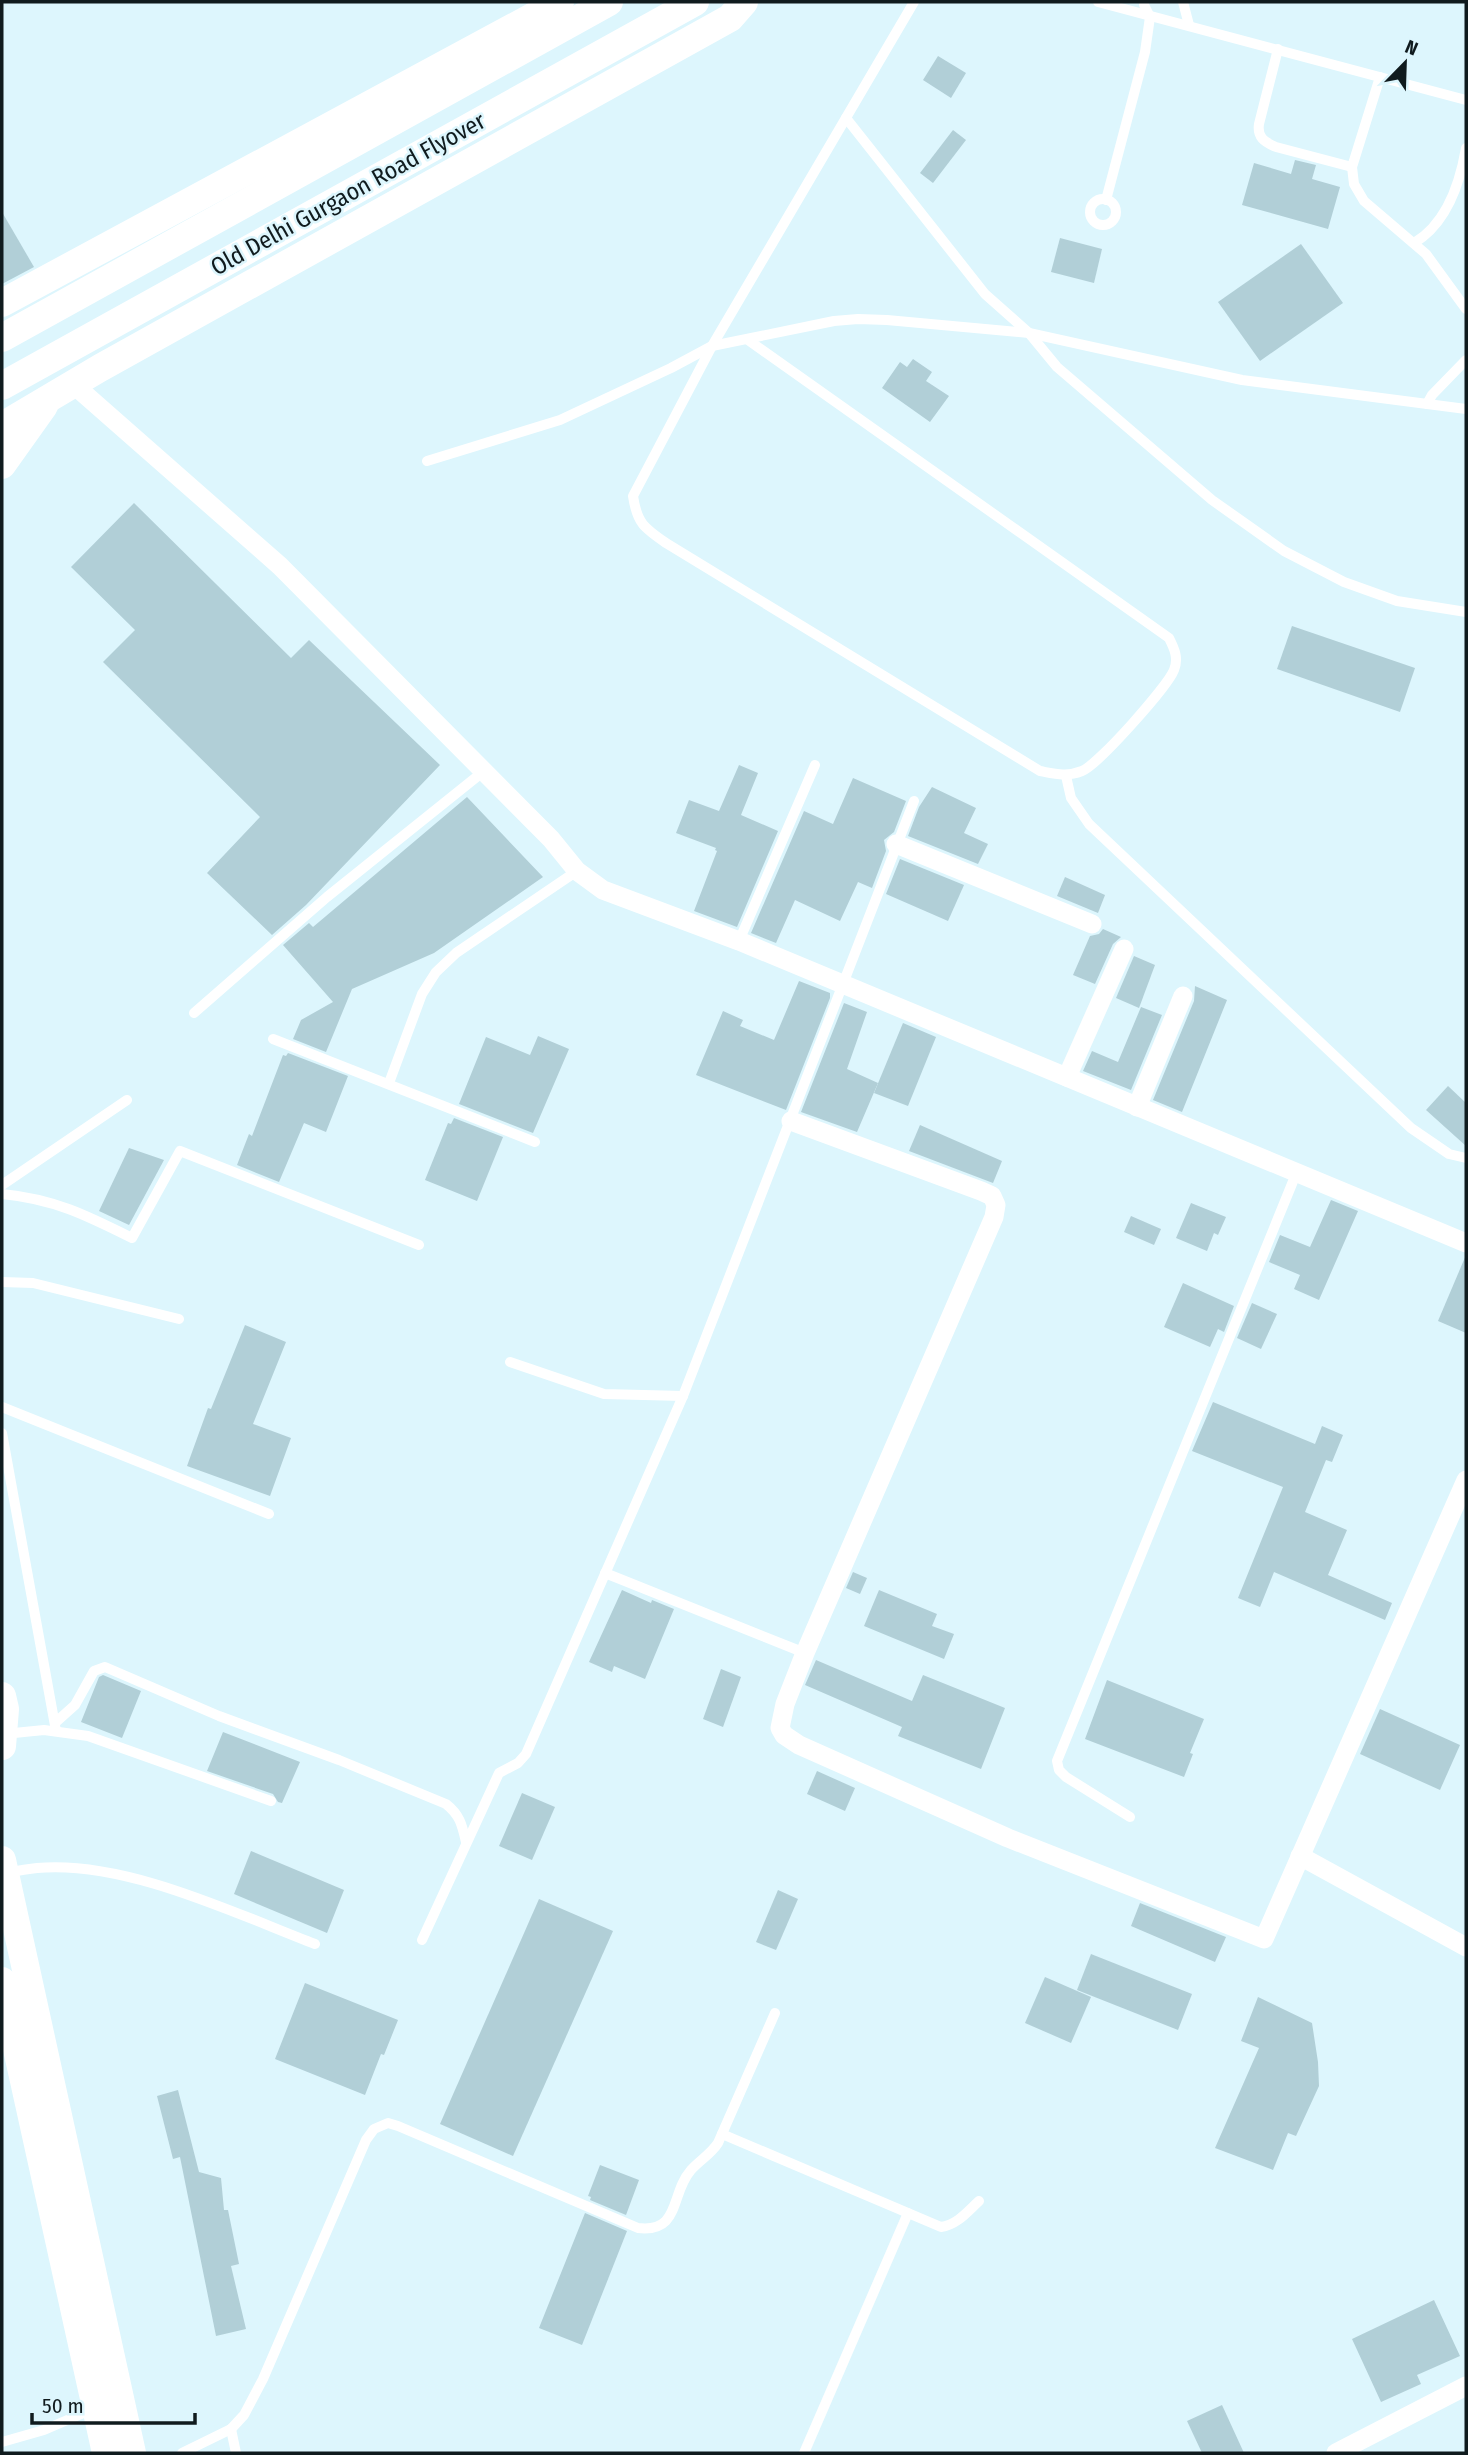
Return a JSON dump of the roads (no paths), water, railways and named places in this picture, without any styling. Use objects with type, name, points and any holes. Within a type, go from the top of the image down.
[{"type":"main road","points":[[2,303],[559,2]]},
{"type":"main road","name":"Old Delhi Gurgaon Road Flyover","points":[[2,338],[609,2]]},
{"type":"main road","name":"Old Delhi Gurgaon Road Flyover","points":[[2,386],[695,2]]},
{"type":"main road","points":[[2,426],[730,18],[744,2]]},
{"type":"main road","points":[[2,465],[61,391]]},
{"type":"main road","points":[[2,1696],[5,1709],[3,1740]]},
{"type":"main road","points":[[3,1867],[58,2108],[108,2405],[106,2453]]},
{"type":"main road","points":[[2,1981],[108,2405],[132,2453]]},
{"type":"street","points":[[61,391],[280,565],[551,839],[577,872],[603,890],[739,941],[1466,1243]]},
{"type":"street","points":[[896,844],[1092,924]]},
{"type":"street","points":[[1067,1077],[1124,949]]},
{"type":"street","points":[[1137,1107],[1183,996]]},
{"type":"street","points":[[791,1121],[981,1191],[992,1196],[996,1205],[994,1217],[805,1653],[780,1720],[784,1735],[799,1745],[1008,1838],[1264,1939],[1466,1480]]},
{"type":"street","points":[[1300,1856],[1466,1947]]},
{"type":"street","points":[[1335,2453],[1466,2386]]},
{"type":"street","points":[[1376,2433],[1379,2453]]},
{"type":"lane","points":[[748,340],[1169,638],[1176,654],[1174,670],[1101,757],[1086,770],[1066,776],[1040,771],[666,543],[644,527],[636,513],[634,496],[712,345],[914,2]]},
{"type":"lane","points":[[1098,2],[1466,100]]},
{"type":"lane","points":[[1106,200],[1145,52],[1150,17],[1146,3],[1136,5],[1132,2]]},
{"type":"lane","points":[[1183,2],[1189,25]]},
{"type":"lane","points":[[1278,49],[1259,124],[1260,136],[1266,143],[1276,147],[1352,167]]},
{"type":"lane","points":[[1380,77],[1352,167],[1354,184],[1364,201],[1426,254],[1466,309]]},
{"type":"lane","points":[[846,118],[985,294],[1029,333],[1056,368],[1212,500],[1284,551],[1344,582],[1397,601],[1466,612]]},
{"type":"lane","points":[[1414,243],[1426,236],[1446,208],[1462,169],[1466,148]]},
{"type":"lane","points":[[427,461],[560,420],[671,368],[712,345],[834,321],[858,319],[1029,333],[1242,380],[1466,408]]},
{"type":"lane","points":[[1427,404],[1432,395],[1466,360]]},
{"type":"lane","points":[[739,941],[815,765]]},
{"type":"lane","points":[[194,1013],[327,897],[484,771]]},
{"type":"lane","points":[[1066,776],[1071,798],[1089,824],[1412,1128],[1449,1154],[1466,1158]]},
{"type":"lane","points":[[422,1941],[499,1773],[518,1763],[526,1754],[683,1396],[914,801]]},
{"type":"lane","points":[[389,1083],[422,994],[436,972],[456,953],[577,872]]},
{"type":"lane","points":[[273,1040],[535,1142]]},
{"type":"lane","points":[[2,1185],[127,1100]]},
{"type":"lane","points":[[2,1194],[59,1204],[132,1238],[180,1150],[419,1245]]},
{"type":"lane","points":[[1130,1817],[1066,1777],[1059,1770],[1057,1761],[1296,1174]]},
{"type":"lane","points":[[2,1282],[33,1283],[179,1319]]},
{"type":"lane","points":[[510,1362],[604,1394],[683,1396]]},
{"type":"lane","points":[[2,1407],[269,1514]]},
{"type":"lane","points":[[2,1433],[56,1727]]},
{"type":"lane","points":[[605,1573],[805,1653]]},
{"type":"lane","points":[[56,1727],[75,1705],[94,1671],[105,1667],[219,1716],[339,1760],[446,1804],[456,1812],[462,1823],[467,1843]]},
{"type":"lane","points":[[3,1740],[56,1727],[89,1736],[271,1801]]},
{"type":"lane","points":[[3,1867],[93,1870],[127,1877],[170,1888],[315,1944]]},
{"type":"lane","points":[[182,2453],[231,2429],[244,2415],[263,2379],[366,2140],[374,2129],[388,2123],[398,2126],[638,2228],[660,2227],[669,2218],[691,2170],[712,2152],[722,2134],[775,2013]]},
{"type":"lane","points":[[722,2134],[931,2224],[948,2226],[979,2202]]},
{"type":"lane","points":[[804,2453],[908,2213]]},
{"type":"lane","points":[[2,2442],[44,2430],[108,2405]]},
{"type":"lane","points":[[231,2429],[236,2453]]}]
